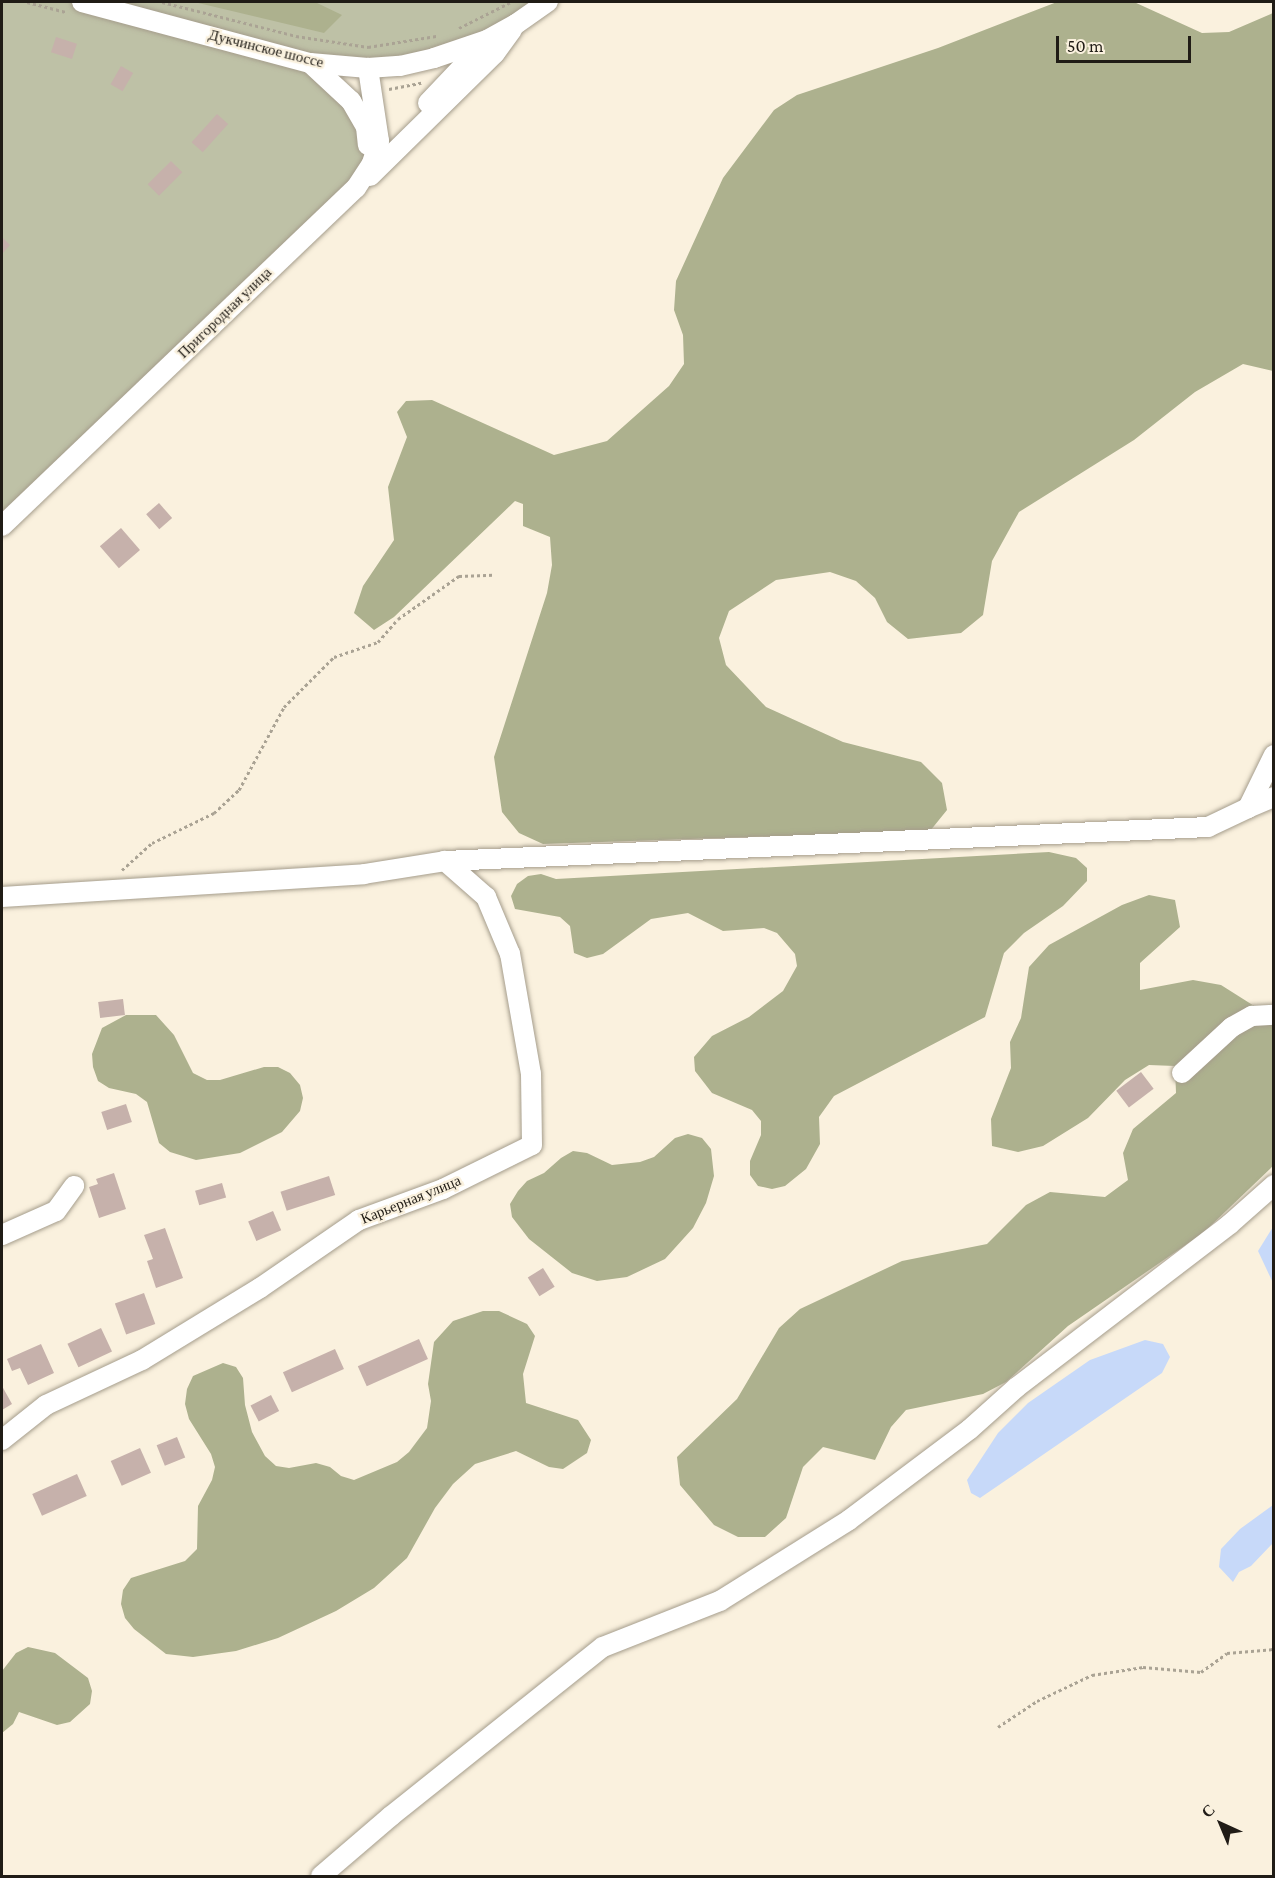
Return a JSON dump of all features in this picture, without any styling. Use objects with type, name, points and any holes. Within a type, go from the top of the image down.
[{"type":"street","name":"Дукчинское шоссе","points":[[82,2],[310,63],[368,68],[400,66],[434,58],[487,40],[548,2]]},
{"type":"street","points":[[356,188],[495,53],[516,24]]},
{"type":"street","points":[[356,188],[406,127],[487,40]]},
{"type":"street","points":[[310,63],[351,101],[366,127],[368,139],[366,158],[356,188]]},
{"type":"street","name":"Пригородная улица","points":[[2,526],[356,188],[372,163],[379,141],[368,68]]},
{"type":"street","points":[[1248,808],[1274,755]]},
{"type":"street","points":[[2,897],[364,874],[445,861],[1208,827],[1274,797]]},
{"type":"street","name":"Карьерная улица","points":[[2,1440],[46,1406],[142,1360],[260,1288],[359,1220],[443,1189],[532,1145],[531,1074],[510,954],[486,897],[445,861]]},
{"type":"street","points":[[1182,1073],[1232,1027],[1252,1016],[1274,1015]]},
{"type":"street","points":[[321,1876],[391,1816],[603,1647],[720,1601],[849,1520],[970,1429],[1017,1387],[1230,1224],[1274,1185]]},
{"type":"street","points":[[2,1235],[56,1211],[74,1186]]},
{"type":"path","points":[[162,2],[296,36],[368,47],[421,40],[443,34]]},
{"type":"path","points":[[454,31],[512,2]]},
{"type":"path","points":[[120,889],[120,872],[152,843],[214,813],[239,790],[284,707],[334,657],[378,642],[399,620],[459,576],[493,575]]},
{"type":"path","points":[[998,1727],[1037,1701],[1092,1675],[1143,1667],[1201,1672],[1227,1653],[1274,1649]]},
{"type":"green space","points":[[2,2],[542,2],[434,58],[311,63],[368,139],[356,188],[2,526]]},
{"type":"green space","points":[[194,2],[315,2],[342,15],[324,33]]},
{"type":"green space","points":[[1057,2],[1134,2],[1202,33],[1229,32],[1273,13],[1273,371],[1243,364],[1195,392],[1134,440],[1019,512],[992,561],[983,615],[961,633],[908,639],[887,622],[875,598],[856,581],[830,572],[776,580],[729,611],[719,638],[726,665],[766,707],[843,742],[921,762],[942,783],[947,810],[930,831],[543,844],[519,833],[502,812],[494,757],[547,593],[552,565],[550,537],[523,526],[523,504],[515,501],[394,617],[374,630],[354,613],[363,586],[394,540],[388,487],[407,437],[397,412],[406,401],[432,400],[554,455],[607,441],[669,386],[684,364],[683,335],[674,310],[676,281],[723,178],[774,110],[797,95],[938,48]]},
{"type":"green space","points":[[1049,852],[1076,858],[1087,868],[1087,881],[1063,906],[1024,933],[1004,953],[985,1017],[834,1096],[819,1117],[820,1144],[806,1169],[785,1186],[772,1189],[758,1186],[750,1175],[750,1161],[761,1135],[761,1121],[752,1110],[712,1093],[695,1071],[694,1057],[712,1036],[749,1017],[783,991],[797,966],[795,954],[777,933],[764,928],[723,931],[688,913],[651,919],[603,954],[587,958],[574,953],[570,926],[560,917],[515,909],[511,896],[517,884],[528,876],[541,874],[556,879]]},
{"type":"green space","points":[[1149,895],[1175,900],[1180,927],[1140,963],[1140,990],[1193,980],[1221,985],[1273,1018],[1273,1166],[1203,1233],[1068,1326],[1006,1382],[983,1394],[906,1410],[891,1427],[875,1460],[823,1447],[803,1467],[786,1518],[765,1537],[738,1537],[714,1525],[680,1485],[677,1457],[737,1399],[779,1328],[800,1309],[902,1261],[987,1244],[1026,1205],[1050,1192],[1105,1197],[1128,1180],[1123,1153],[1133,1129],[1176,1093],[1175,1066],[1149,1065],[1125,1080],[1088,1118],[1043,1146],[1018,1152],[992,1146],[991,1119],[1011,1068],[1010,1042],[1021,1018],[1029,967],[1049,945],[1122,905]]},
{"type":"green space","points":[[126,1015],[156,1015],[174,1035],[193,1073],[207,1080],[220,1080],[264,1067],[278,1067],[290,1073],[300,1085],[303,1098],[300,1111],[282,1132],[240,1153],[196,1160],[170,1152],[159,1143],[147,1102],[136,1094],[109,1088],[98,1081],[93,1067],[92,1054],[102,1028]]},
{"type":"green space","points":[[688,1134],[702,1138],[711,1149],[714,1176],[706,1203],[693,1228],[665,1259],[627,1277],[597,1281],[572,1273],[529,1239],[512,1217],[510,1204],[527,1181],[544,1173],[573,1151],[587,1153],[612,1165],[640,1162],[654,1157],[675,1138]]},
{"type":"green space","points":[[483,1311],[499,1311],[527,1324],[535,1336],[523,1374],[526,1403],[578,1420],[591,1440],[587,1453],[563,1469],[549,1467],[516,1451],[475,1464],[453,1484],[435,1508],[407,1558],[374,1588],[336,1611],[278,1638],[236,1651],[193,1657],[166,1654],[134,1629],[125,1618],[121,1604],[123,1590],[131,1578],[185,1561],[197,1549],[198,1506],[212,1480],[215,1467],[211,1454],[189,1419],[185,1404],[187,1389],[193,1376],[223,1363],[236,1367],[243,1378],[245,1405],[252,1432],[265,1456],[276,1466],[289,1468],[316,1463],[330,1467],[341,1476],[354,1480],[397,1462],[409,1452],[427,1428],[431,1401],[428,1384],[434,1342],[453,1321]]},
{"type":"green space","points":[[28,1647],[55,1653],[88,1678],[92,1691],[90,1704],[70,1722],[57,1725],[19,1712],[13,1724],[2,1733],[2,1671],[16,1653]]},
{"type":"water","points":[[1273,1227],[1273,1283],[1258,1251]]},
{"type":"water","points":[[1145,1340],[1163,1344],[1170,1357],[1162,1373],[980,1498],[971,1493],[967,1480],[998,1433],[1028,1403],[1090,1360]]},
{"type":"water","points":[[1273,1505],[1273,1543],[1251,1566],[1239,1572],[1233,1582],[1219,1567],[1221,1549],[1240,1529]]},
{"type":"building","points":[[56,37],[77,44],[72,59],[51,52]]},
{"type":"building","points":[[121,66],[133,73],[123,91],[110,84]]},
{"type":"building","points":[[217,114],[228,124],[203,152],[192,142]]},
{"type":"building","points":[[171,161],[182,172],[159,196],[148,184]]},
{"type":"building","points":[[2,237],[10,245],[2,254]]},
{"type":"building","points":[[159,503],[172,518],[159,529],[146,514]]},
{"type":"building","points":[[121,528],[140,550],[119,568],[100,546]]},
{"type":"building","points":[[123,999],[125,1015],[100,1018],[98,1002]]},
{"type":"building","points":[[1141,1072],[1154,1089],[1129,1107],[1116,1091]]},
{"type":"building","points":[[126,1104],[132,1122],[107,1130],[101,1112]]},
{"type":"building","points":[[114,1173],[126,1209],[99,1218],[89,1187],[98,1184],[96,1179]]},
{"type":"building","points":[[329,1176],[335,1195],[287,1211],[280,1192]]},
{"type":"building","points":[[222,1183],[226,1197],[199,1205],[195,1191]]},
{"type":"building","points":[[273,1211],[281,1230],[256,1241],[248,1222]]},
{"type":"building","points":[[165,1228],[183,1278],[156,1288],[147,1261],[153,1259],[144,1235]]},
{"type":"building","points":[[543,1268],[555,1287],[539,1296],[528,1278]]},
{"type":"building","points":[[144,1293],[155,1324],[126,1335],[115,1304]]},
{"type":"building","points":[[101,1328],[112,1352],[78,1367],[67,1344]]},
{"type":"building","points":[[419,1339],[428,1359],[367,1386],[358,1366]]},
{"type":"building","points":[[41,1344],[54,1373],[28,1385],[20,1368],[12,1371],[7,1359]]},
{"type":"building","points":[[335,1349],[344,1369],[292,1392],[283,1372]]},
{"type":"building","points":[[2,1386],[12,1404],[2,1410]]},
{"type":"building","points":[[271,1395],[279,1411],[259,1421],[251,1405]]},
{"type":"building","points":[[177,1437],[185,1457],[165,1466],[157,1445]]},
{"type":"building","points":[[140,1448],[151,1473],[122,1486],[111,1461]]},
{"type":"building","points":[[77,1474],[87,1496],[42,1516],[32,1494]]}]
